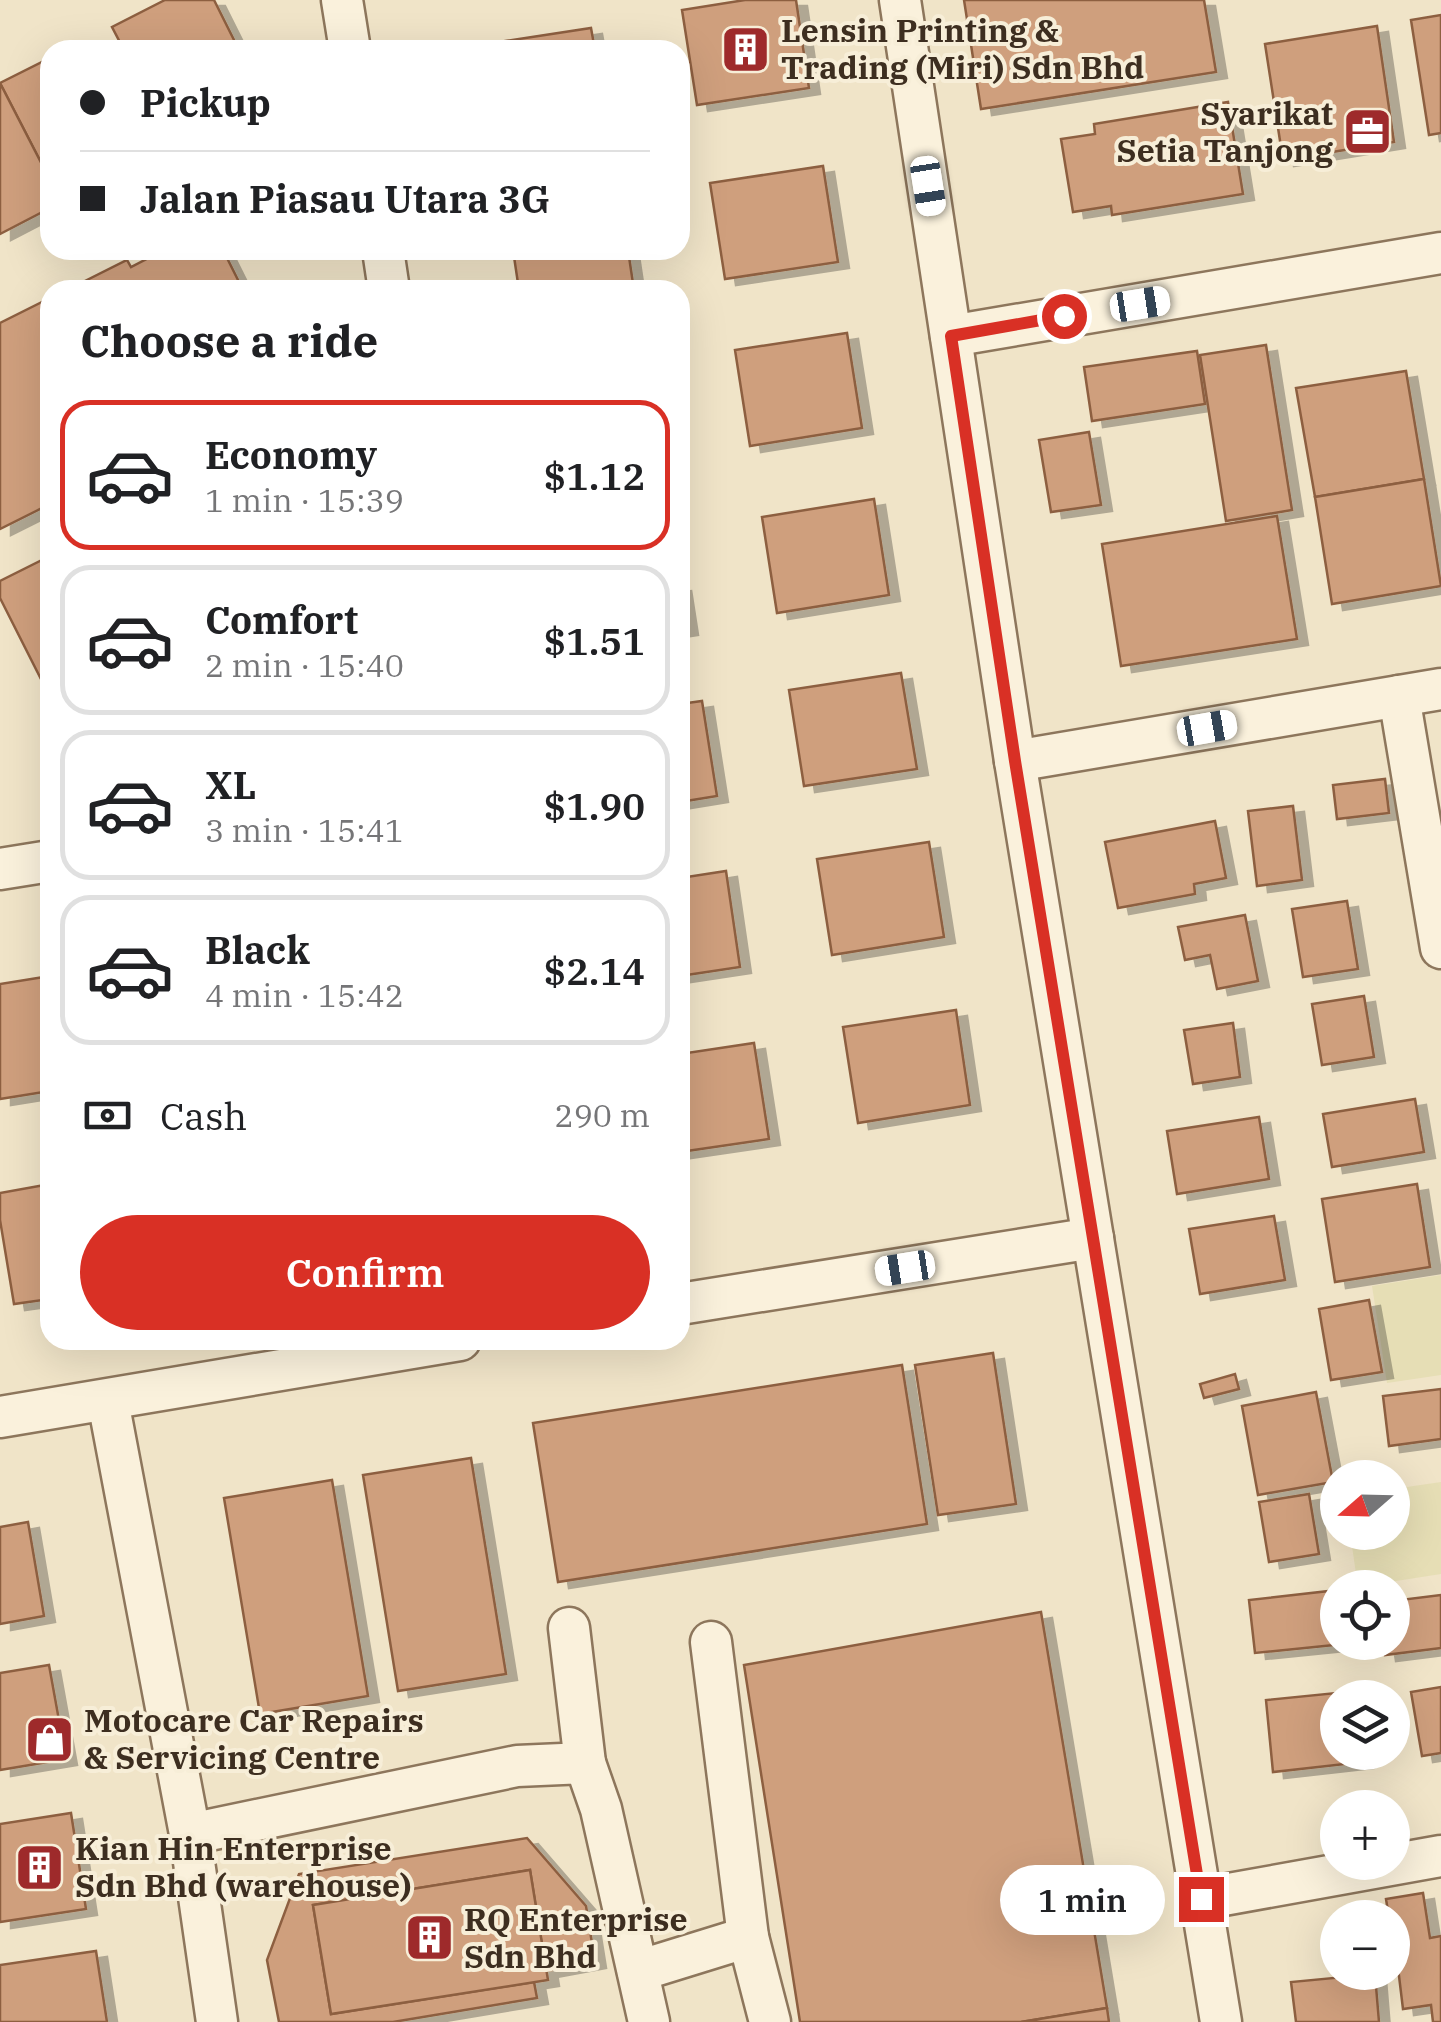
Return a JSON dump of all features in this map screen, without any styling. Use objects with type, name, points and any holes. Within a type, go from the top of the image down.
[{"type":"street","points":[[342,0],[348,40]]},
{"type":"street","points":[[900,0],[1015,761],[1221,2022]]},
{"type":"street","points":[[951,336],[1441,253]]},
{"type":"street","points":[[1015,761],[1441,689]]},
{"type":"street","points":[[1399,696],[1441,948]]},
{"type":"street","points":[[0,870],[40,863]]},
{"type":"street","points":[[690,1302],[1093,1238]]},
{"type":"street","points":[[0,1417],[402,1350]]},
{"type":"street","points":[[108,1401],[190,1834],[216,2022]]},
{"type":"street","points":[[569,1628],[585,1763],[602,1809],[649,2022]]},
{"type":"street","points":[[710,1642],[748,1937],[770,2022]]},
{"type":"street","points":[[190,1834],[517,1766],[585,1763]]},
{"type":"street","points":[[1201,1899],[1441,1856]]},
{"type":"street","points":[[638,1971],[748,1937]]},
{"type":"shaded area","points":[[1441,1275],[1441,1375],[1387,1383],[1372,1286]]},
{"type":"shaded area","points":[[1441,1482],[1441,1574],[1410,1579],[1410,1570],[1355,1570],[1353,1550],[1410,1550],[1410,1487]]},
{"type":"building","points":[[165,0],[214,0],[234,40],[119,40],[112,27]]},
{"type":"building","name":"Lensin Printing & Trading (Miri) Sdn Bhd","points":[[745,0],[796,0],[809,88],[697,105],[690,40],[687,40],[682,10]]},
{"type":"building","points":[[964,0],[1204,0],[1216,72],[981,109]]},
{"type":"building","points":[[1441,15],[1441,133],[1429,135],[1411,20]]},
{"type":"building","points":[[1377,26],[1394,142],[1283,160],[1265,44]]},
{"type":"building","points":[[591,28],[593,40],[512,40]]},
{"type":"building","points":[[40,63],[40,161],[0,83]]},
{"type":"building","points":[[0,83],[40,161],[40,213],[0,234]]},
{"type":"building","points":[[1228,102],[1243,194],[1112,215],[1111,206],[1073,212],[1061,139],[1095,134],[1094,124]]},
{"type":"building","points":[[823,166],[838,262],[725,279],[710,183]]},
{"type":"building","points":[[127,260],[131,267],[145,260],[228,260],[238,280],[87,280]]},
{"type":"building","points":[[514,260],[630,260],[632,280],[518,280]]},
{"type":"building","points":[[40,303],[40,509],[0,529],[0,323]]},
{"type":"building","points":[[847,333],[862,428],[750,446],[735,350]]},
{"type":"building","points":[[1266,345],[1292,510],[1226,521],[1200,355]]},
{"type":"building","points":[[1197,351],[1205,404],[1092,421],[1084,367]]},
{"type":"building","points":[[1406,371],[1424,479],[1315,497],[1296,388]]},
{"type":"building","points":[[1089,432],[1101,505],[1051,512],[1039,440]]},
{"type":"building","points":[[1424,479],[1441,586],[1332,604],[1315,497]]},
{"type":"building","points":[[874,499],[889,595],[777,613],[762,517]]},
{"type":"building","points":[[1277,516],[1297,639],[1121,666],[1102,544]]},
{"type":"building","points":[[40,561],[40,677],[0,598],[0,581]]},
{"type":"building","points":[[901,673],[917,769],[804,786],[789,690]]},
{"type":"building","points":[[702,701],[717,796],[690,800],[690,703]]},
{"type":"building","points":[[1385,779],[1389,813],[1337,819],[1333,785]]},
{"type":"building","points":[[1293,806],[1302,880],[1257,886],[1248,811]]},
{"type":"building","points":[[1215,821],[1226,878],[1194,884],[1195,894],[1118,908],[1105,842]]},
{"type":"building","points":[[929,842],[944,937],[832,955],[817,859]]},
{"type":"building","points":[[726,871],[740,967],[690,974],[690,876]]},
{"type":"building","points":[[1347,901],[1358,969],[1303,977],[1292,909]]},
{"type":"building","points":[[1245,915],[1258,981],[1217,989],[1210,955],[1185,960],[1178,927]]},
{"type":"building","points":[[40,978],[40,1093],[0,1099],[0,984]]},
{"type":"building","points":[[1364,996],[1374,1057],[1322,1065],[1312,1004]]},
{"type":"building","points":[[956,1010],[970,1105],[858,1123],[843,1027]]},
{"type":"building","points":[[1233,1023],[1240,1077],[1193,1084],[1184,1030]]},
{"type":"building","points":[[754,1043],[769,1139],[690,1151],[690,1053]]},
{"type":"building","points":[[1415,1099],[1424,1152],[1332,1167],[1323,1114]]},
{"type":"building","points":[[1259,1117],[1269,1179],[1177,1194],[1167,1131]]},
{"type":"building","points":[[1417,1184],[1430,1267],[1335,1282],[1322,1199]]},
{"type":"building","points":[[40,1186],[40,1300],[14,1304],[0,1220],[0,1193]]},
{"type":"building","points":[[1274,1216],[1285,1280],[1200,1294],[1189,1229]]},
{"type":"building","points":[[1369,1300],[1382,1372],[1331,1380],[1319,1309]]},
{"type":"building","points":[[993,1353],[1016,1504],[938,1515],[915,1365]]},
{"type":"building","points":[[902,1365],[927,1524],[558,1582],[533,1423]]},
{"type":"building","points":[[1235,1374],[1239,1389],[1204,1398],[1200,1384]]},
{"type":"building","points":[[1441,1389],[1441,1439],[1389,1446],[1383,1396]]},
{"type":"building","points":[[1316,1392],[1329,1460],[1320,1460],[1320,1484],[1258,1495],[1242,1406]]},
{"type":"building","points":[[471,1458],[506,1674],[398,1691],[363,1475]]},
{"type":"building","points":[[332,1480],[368,1696],[260,1714],[224,1498]]},
{"type":"building","points":[[1309,1494],[1319,1554],[1269,1562],[1259,1502]]},
{"type":"building","points":[[28,1522],[44,1616],[0,1624],[0,1527]]},
{"type":"building","points":[[1320,1592],[1320,1646],[1255,1653],[1249,1600]]},
{"type":"building","points":[[1441,1595],[1441,1648],[1410,1652],[1410,1599]]},
{"type":"building","points":[[1041,1612],[1107,2008],[1021,2022],[800,2022],[744,1665]]},
{"type":"building","points":[[49,1665],[66,1759],[0,1770],[0,1673]]},
{"type":"building","points":[[1441,1687],[1441,1753],[1422,1756],[1411,1692]]},
{"type":"building","points":[[1320,1695],[1320,1767],[1273,1772],[1266,1700]]},
{"type":"building","name":"Kian Hin Enterprise Sdn Bhd (warehouse)","points":[[71,1813],[86,1909],[0,1922],[0,1824]]},
{"type":"building","points":[[527,1838],[586,1906],[595,1962],[546,1971],[530,1870],[313,1905],[331,2014],[534,1982],[537,1998],[393,2022],[279,2022],[267,1960],[299,1874]]},
{"type":"building","name":"RQ Enterprise Sdn Bhd","points":[[530,1870],[548,1980],[331,2014],[313,1905]]},
{"type":"building","points":[[1423,1893],[1430,1938],[1441,1936],[1441,2022],[1433,2022],[1431,2005],[1403,2009],[1401,1990],[1410,1990],[1410,1900],[1386,1899]]},
{"type":"building","points":[[96,1951],[107,2022],[0,2022],[0,1965]]},
{"type":"building","points":[[1320,1979],[1320,1990],[1376,1990],[1379,2022],[1296,2022],[1291,1982]]},
{"type":"building","points":[[1107,2008],[1109,2022],[1021,2022]]},
{"type":"place","name":"Lensin Printing & Trading (Miri) Sdn Bhd","points":[[746,49]]},
{"type":"place","name":"Syarikat Setia Tanjong","points":[[1368,132]]},
{"type":"place","name":"Motocare Car Repairs & Servicing Centre","points":[[49,1739]]},
{"type":"place","name":"Kian Hin Enterprise Sdn Bhd (warehouse)","points":[[40,1867]]},
{"type":"place","name":"RQ Enterprise Sdn Bhd","points":[[429,1938]]},
{"type":"route","points":[[1064,316],[951,336],[1015,761],[1201,1899]]}]
